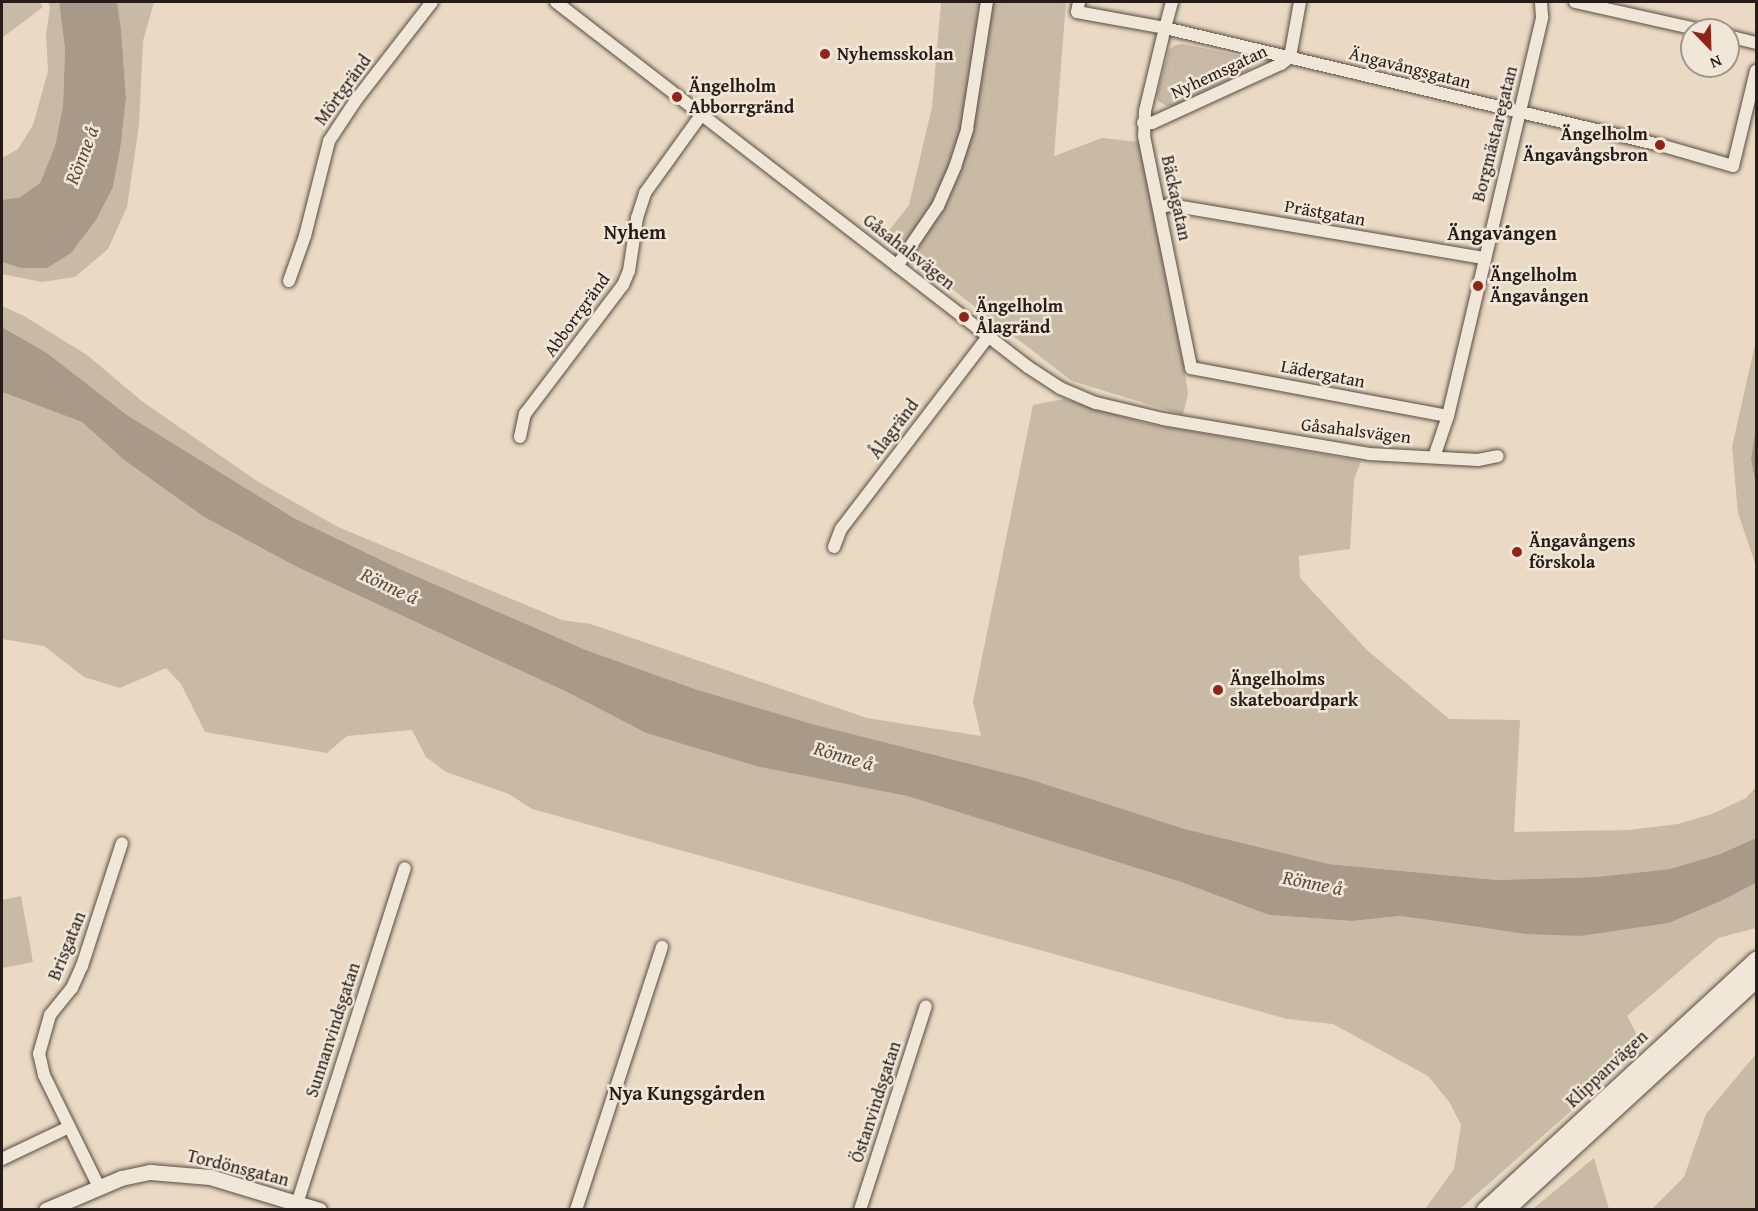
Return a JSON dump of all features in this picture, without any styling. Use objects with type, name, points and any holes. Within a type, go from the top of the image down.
[{"type":"main road","name":"Klippanvägen","points":[[1485,1209],[1756,960]]},
{"type":"main road","name":"Klippanvägen","points":[[1506,1209],[1756,980]]},
{"type":"street","name":"Mörtgränd","points":[[289,281],[305,236],[329,141],[356,100],[432,2]]},
{"type":"street","name":"Gåsahalsvägen","points":[[556,2],[988,337],[1060,388],[1096,403],[1163,419],[1359,452],[1478,460],[1498,456]]},
{"type":"street","points":[[897,266],[938,206],[955,166],[967,129],[987,2]]},
{"type":"street","name":"Bäckagatan","points":[[1172,2],[1143,123],[1191,368]]},
{"type":"street","name":"Nyhemsgatan","points":[[1143,123],[1152,123],[1281,64],[1290,57],[1300,2]]},
{"type":"street","name":"Borgmästaregatan","points":[[1434,457],[1448,416],[1542,17],[1541,2]]},
{"type":"street","points":[[1575,2],[1680,26]]},
{"type":"street","name":"Ängavångsgatan","points":[[1078,7],[1164,32],[1290,57],[1660,145],[1733,166],[1756,71]]},
{"type":"street","points":[[1740,39],[1756,43]]},
{"type":"street","name":"Abborrgränd","points":[[520,437],[525,414],[623,285],[628,272],[637,218],[645,194],[701,114]]},
{"type":"street","name":"Prästgatan","points":[[1160,207],[1170,205],[1484,258]]},
{"type":"street","name":"Ålagränd","points":[[834,547],[841,529],[988,337]]},
{"type":"street","name":"Lädergatan","points":[[1191,368],[1448,416]]},
{"type":"street","name":"Brisgatan","points":[[99,1187],[41,1069],[40,1047],[50,1015],[72,988],[82,966],[122,843]]},
{"type":"street","name":"Sunnanvindsgatan","points":[[296,1206],[405,868]]},
{"type":"street","points":[[576,1209],[662,947]]},
{"type":"street","name":"Östanvindsgatan","points":[[860,1209],[926,1006]]},
{"type":"street","points":[[2,1159],[69,1128]]},
{"type":"street","name":"Tordönsgatan","points":[[46,1209],[139,1173],[175,1173],[210,1177],[296,1206],[319,1209]]},
{"type":"shaded area","points":[[2,2],[40,2],[43,7],[2,38]]},
{"type":"shaded area","points":[[48,2],[59,2],[65,49],[63,105],[55,146],[40,183],[20,197],[2,200],[2,158],[18,149],[33,125],[48,71],[46,34],[50,8]]},
{"type":"shaded area","points":[[117,2],[154,2],[143,41],[139,125],[127,207],[108,249],[75,277],[42,282],[2,274],[2,262],[20,268],[113,187],[126,98]]},
{"type":"shaded area","points":[[941,2],[1066,2],[1054,156],[1102,138],[1139,142],[1185,372],[1188,394],[1183,415],[1072,381],[884,237],[909,205],[932,107]]},
{"type":"shaded area","points":[[1183,44],[1247,57],[1254,62],[1249,70],[1174,106],[1167,106],[1158,101],[1157,95],[1169,50],[1175,45]]},
{"type":"shaded area","points":[[2,306],[24,316],[87,355],[143,402],[257,481],[338,527],[562,620],[591,624],[867,718],[981,736],[973,702],[1033,405],[1064,399],[1144,423],[1361,461],[1354,480],[1350,549],[1299,556],[1300,578],[1367,650],[1449,719],[1520,720],[1514,832],[1629,830],[1678,824],[1712,814],[1746,798],[1756,787],[1756,838],[1720,854],[1670,869],[1596,877],[1497,880],[1329,864],[1185,829],[1026,778],[811,724],[695,689],[586,650],[402,570],[294,518],[127,415],[47,353],[2,327]]},
{"type":"shaded area","points":[[1756,340],[1756,427],[1751,459],[1756,488],[1756,566],[1738,513],[1732,447]]},
{"type":"shaded area","points":[[2,392],[82,422],[124,460],[204,517],[295,566],[569,693],[646,733],[759,767],[907,796],[1181,882],[1269,915],[1352,921],[1400,916],[1489,929],[1581,936],[1669,923],[1756,883],[1756,928],[1718,938],[1627,1016],[1639,1038],[1615,1072],[1460,1209],[1425,1209],[1454,1169],[1461,1125],[1450,1103],[1428,1076],[1333,1024],[1287,1019],[532,809],[509,794],[446,772],[426,757],[412,730],[347,736],[327,753],[205,732],[181,684],[166,668],[120,688],[84,677],[44,646],[2,639]]},
{"type":"shaded area","points":[[21,896],[33,962],[3,968],[2,900]]},
{"type":"shaded area","points":[[1756,1054],[1756,1209],[1652,1209],[1684,1177],[1706,1114]]},
{"type":"shaded area","points":[[1594,1158],[1609,1209],[1533,1209]]},
{"type":"water","name":"Rönne å","points":[[59,2],[117,2],[126,98],[121,144],[113,187],[96,220],[71,253],[47,268],[20,268],[2,262],[2,200],[20,197],[40,183],[55,146],[63,105],[65,49]]},
{"type":"water","name":"Rönne å","points":[[2,327],[47,353],[127,415],[294,518],[402,570],[586,650],[695,689],[812,724],[1026,778],[1185,829],[1329,864],[1497,880],[1596,877],[1670,869],[1720,854],[1756,838],[1756,883],[1669,923],[1581,936],[1526,934],[1400,916],[1352,921],[1269,915],[1181,882],[907,796],[759,767],[646,733],[569,693],[295,566],[204,517],[124,460],[82,422],[2,392]]},
{"type":"water","points":[[1756,427],[1756,487],[1751,459]]},
{"type":"place","name":"Nyhemsskolan","points":[[825,54]]},
{"type":"place","name":"Ängelholm Abborrgränd","points":[[677,97]]},
{"type":"place","name":"Ängelholm Ängavångsbron","points":[[1660,145]]},
{"type":"place","name":"Ängelholm Ängavången","points":[[1478,286]]},
{"type":"place","name":"Ängelholm Ålagränd","points":[[964,317]]},
{"type":"place","name":"Ängavångens förskola","points":[[1517,552]]},
{"type":"place","name":"Ängelholms skateboardpark","points":[[1218,690]]},
{"type":"district","name":"Nyhem","points":[[635,231]]},
{"type":"district","name":"Ängavången","points":[[1502,232]]},
{"type":"district","name":"Nya Kungsgården","points":[[687,1092]]}]
